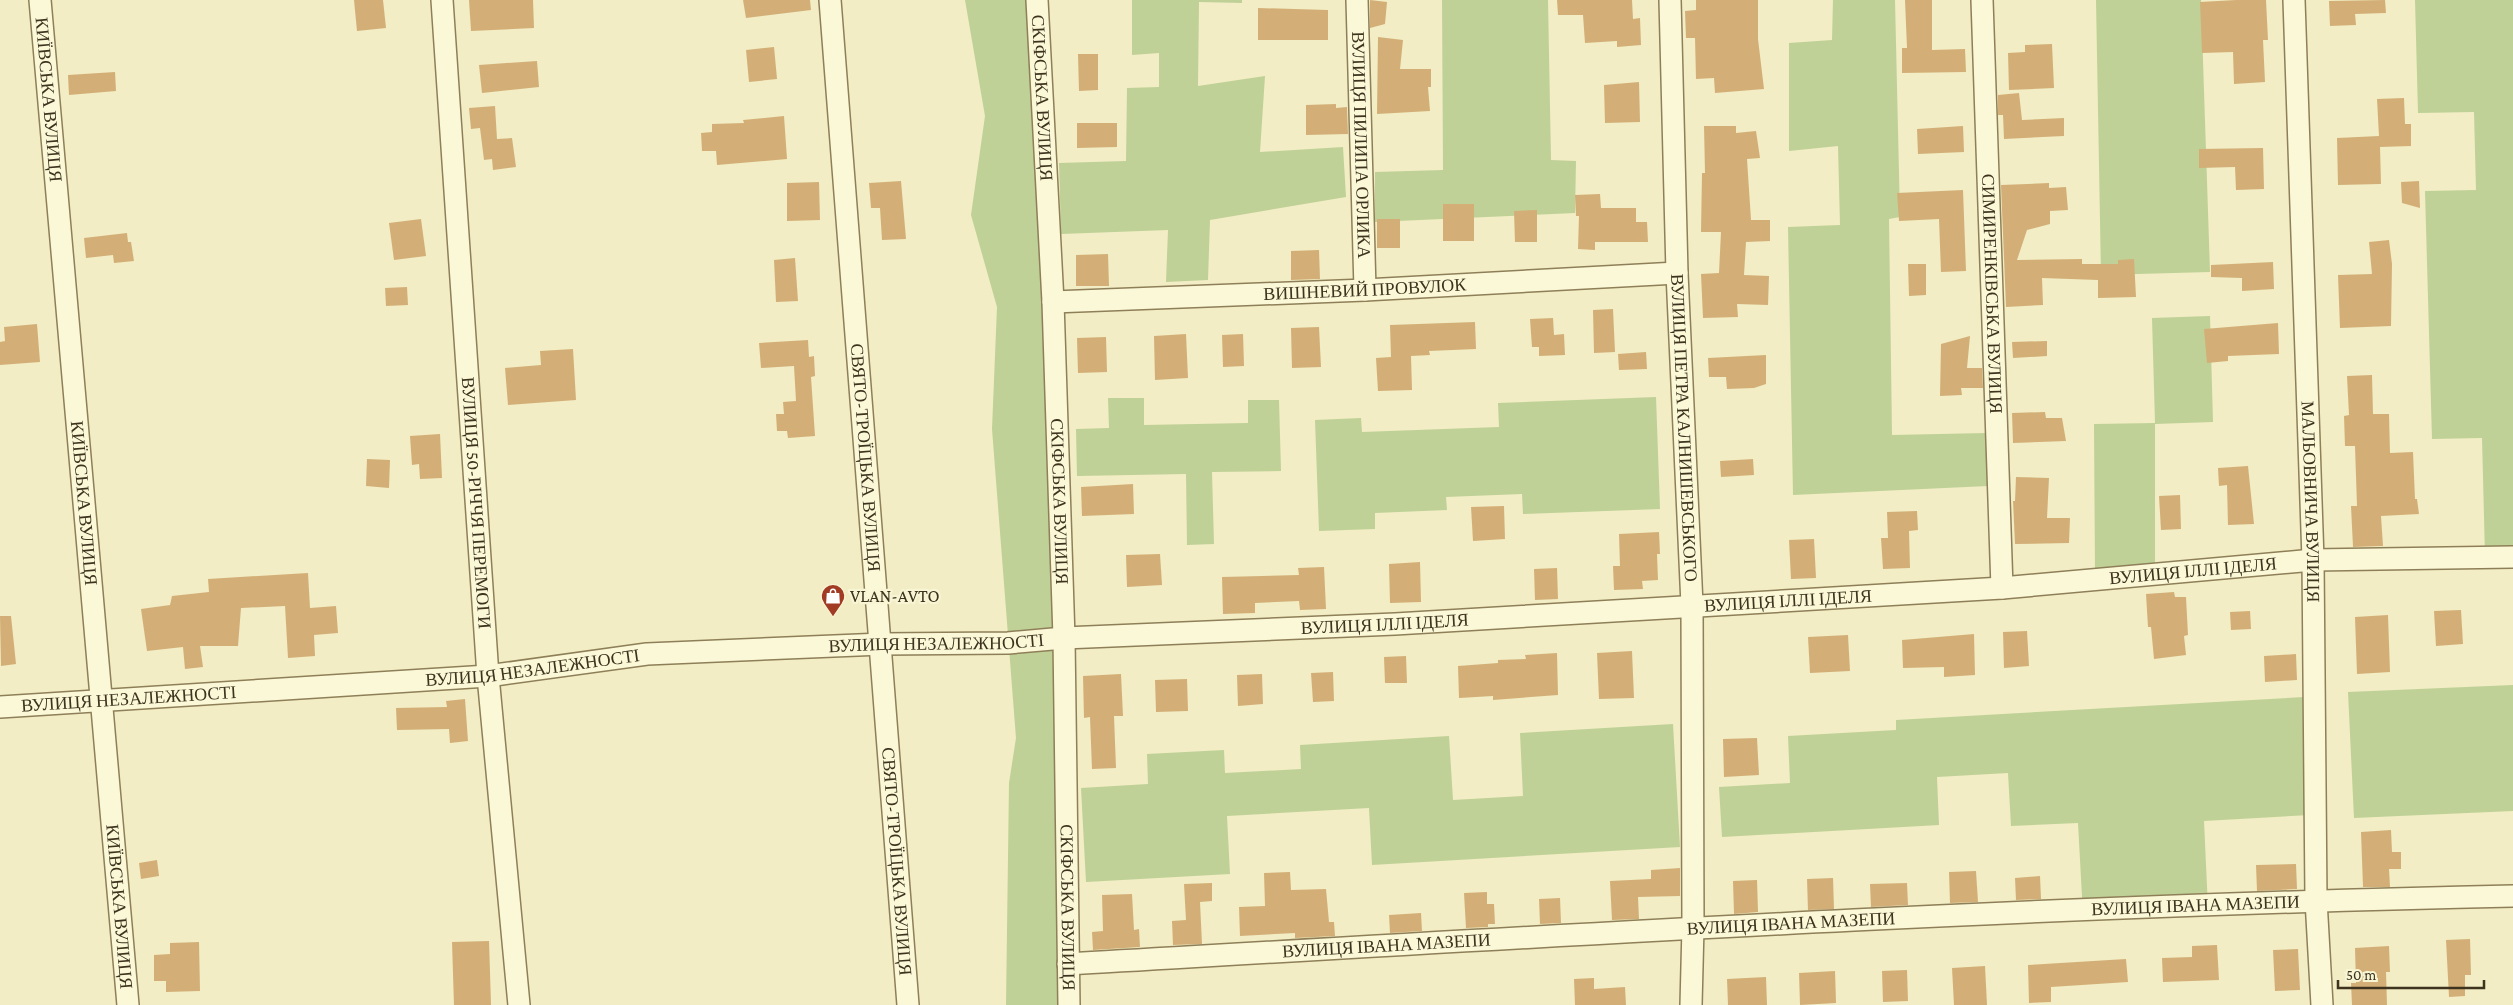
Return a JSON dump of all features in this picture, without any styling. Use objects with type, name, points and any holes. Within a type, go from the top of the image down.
[{"type":"street","name":"КИЇВСЬКА ВУЛИЦЯ","points":[[40,0],[128,1005]]},
{"type":"street","name":"ВУЛИЦЯ 50-РІЧЧЯ ПЕРЕМОГИ","points":[[442,0],[488,676],[518,1005]]},
{"type":"street","name":"СВЯТО-ТРОЇЦЬКА ВУЛИЦЯ","points":[[830,0],[882,644],[908,1005]]},
{"type":"street","name":"СКІФСЬКА ВУЛИЦЯ","points":[[1037,0],[1053,302],[1064,638],[1069,1005]]},
{"type":"street","name":"ВУЛИЦЯ ПИЛИПА ОРЛИКА","points":[[1357,0],[1365,290]]},
{"type":"street","name":"ВУЛИЦЯ ПЕТРА КАЛНИШЕВСЬКОГО","points":[[1670,0],[1677,273],[1692,605],[1693,927],[1691,1005]]},
{"type":"street","name":"СИМИРЕНКІВСЬКА ВУЛИЦЯ","points":[[1982,0],[2002,588]]},
{"type":"street","name":"МАЛЬОВНИЧА ВУЛИЦЯ","points":[[2294,0],[2313,560],[2316,900],[2322,1005]]},
{"type":"street","name":"ВИШНЕВИЙ ПРОВУЛОК","points":[[1053,302],[1365,290],[1677,273]]},
{"type":"street","name":"ВУЛИЦЯ ІЛЛІ ІДЕЛЯ","points":[[1064,638],[1395,624],[2002,588],[2313,560],[2513,557]]},
{"type":"street","name":"ВУЛИЦЯ НЕЗАЛЕЖНОСТІ","points":[[0,707],[488,676],[647,654],[882,644],[1008,643],[1064,638]]},
{"type":"street","name":"ВУЛИЦЯ ІВАНА МАЗЕПИ","points":[[1068,964],[1693,927],[2316,900],[2513,896]]},
{"type":"green space","points":[[965,0],[1037,0],[1069,1005],[1006,1005],[1009,783],[1016,738],[992,429],[997,307],[971,215],[985,116]]},
{"type":"green space","points":[[1132,0],[1242,0],[1242,3],[1199,2],[1198,86],[1265,76],[1260,152],[1343,147],[1346,197],[1210,220],[1208,280],[1166,282],[1168,230],[1061,234],[1059,163],[1126,161],[1127,88],[1159,87],[1159,53],[1132,55]]},
{"type":"green space","points":[[1442,0],[1548,0],[1551,160],[1576,161],[1575,213],[1375,222],[1375,172],[1443,170]]},
{"type":"green space","points":[[1833,0],[1895,0],[1900,217],[1889,219],[1892,435],[1987,433],[1988,486],[1793,495],[1788,227],[1840,225],[1838,146],[1789,151],[1789,43],[1832,40]]},
{"type":"green space","points":[[2096,0],[2201,0],[2210,272],[2101,275]]},
{"type":"green space","points":[[2415,0],[2513,0],[2513,555],[2485,556],[2482,438],[2432,439],[2425,191],[2476,190],[2474,112],[2418,113]]},
{"type":"green space","points":[[2210,316],[2213,422],[2155,424],[2155,572],[2095,573],[2094,424],[2155,423],[2152,318]]},
{"type":"green space","points":[[1656,397],[1660,509],[1523,514],[1522,494],[1446,497],[1447,510],[1375,513],[1375,529],[1319,531],[1315,420],[1361,418],[1362,432],[1499,427],[1498,403]]},
{"type":"green space","points":[[1108,398],[1144,398],[1144,425],[1248,423],[1248,400],[1279,400],[1281,471],[1212,472],[1214,544],[1187,545],[1186,474],[1077,476],[1076,429],[1109,428]]},
{"type":"green space","points":[[2513,685],[2513,811],[2354,818],[2348,692]]},
{"type":"green space","points":[[2304,697],[2310,815],[2204,821],[2208,908],[2083,915],[2078,823],[2011,826],[2008,773],[1937,777],[1939,825],[1722,837],[1719,787],[1790,783],[1788,736],[1896,730],[1896,720]]},
{"type":"green space","points":[[1673,724],[1680,847],[1372,865],[1369,808],[1227,816],[1230,874],[1086,882],[1081,788],[1148,784],[1147,754],[1224,750],[1225,773],[1301,769],[1300,745],[1449,736],[1453,800],[1523,796],[1520,733]]},
{"type":"building","points":[[354,0],[383,0],[386,28],[357,31]]},
{"type":"building","points":[[469,0],[533,0],[534,28],[471,31]]},
{"type":"building","points":[[743,0],[810,0],[811,10],[746,18]]},
{"type":"building","points":[[1370,0],[1387,2],[1385,24],[1370,28]]},
{"type":"building","points":[[1557,0],[1632,0],[1633,19],[1640,18],[1641,45],[1617,47],[1617,41],[1585,43],[1583,15],[1558,15]]},
{"type":"building","points":[[1696,0],[1758,0],[1758,39],[1764,89],[1715,93],[1714,78],[1696,79],[1695,38],[1686,38],[1685,11],[1696,10]]},
{"type":"building","points":[[1905,0],[1932,0],[1932,50],[1965,49],[1966,72],[1902,73],[1902,48],[1907,48]]},
{"type":"building","points":[[2266,0],[2268,40],[2263,40],[2265,82],[2234,84],[2233,52],[2202,53],[2200,2]]},
{"type":"building","points":[[2385,0],[2386,13],[2355,14],[2356,25],[2330,26],[2329,1]]},
{"type":"building","points":[[1258,8],[1328,10],[1328,40],[1258,40]]},
{"type":"building","points":[[1378,37],[1403,40],[1400,69],[1431,69],[1431,87],[1428,87],[1430,111],[1377,114]]},
{"type":"building","points":[[2052,44],[2054,88],[2009,90],[2008,53],[2025,52],[2025,45]]},
{"type":"building","points":[[774,47],[777,79],[749,82],[746,50]]},
{"type":"building","points":[[1078,54],[1098,54],[1098,90],[1079,91]]},
{"type":"building","points":[[537,61],[539,87],[482,93],[479,65]]},
{"type":"building","points":[[115,72],[116,91],[69,95],[68,75]]},
{"type":"building","points":[[1639,82],[1640,122],[1605,123],[1604,85]]},
{"type":"building","points":[[2019,93],[2022,120],[2064,118],[2064,136],[2004,139],[2003,115],[1998,115],[1998,95]]},
{"type":"building","points":[[2404,98],[2405,124],[2411,124],[2411,146],[2380,147],[2381,184],[2338,185],[2337,138],[2379,136],[2377,99]]},
{"type":"building","points":[[1336,104],[1336,108],[1347,107],[1348,134],[1306,135],[1306,105]]},
{"type":"building","points":[[495,106],[497,139],[512,138],[516,167],[493,170],[492,159],[484,160],[480,128],[471,129],[469,108]]},
{"type":"building","points":[[784,116],[787,159],[717,165],[716,151],[702,151],[701,133],[712,132],[712,124],[744,123],[743,120]]},
{"type":"building","points":[[1077,123],[1117,123],[1117,147],[1077,148]]},
{"type":"building","points":[[1704,126],[1736,126],[1736,133],[1756,131],[1760,158],[1747,159],[1751,220],[1770,220],[1770,241],[1746,242],[1744,275],[1769,276],[1768,305],[1737,304],[1738,317],[1703,318],[1701,274],[1719,273],[1721,232],[1701,232],[1702,173],[1705,173]]},
{"type":"building","points":[[1963,126],[1964,152],[1918,154],[1917,129]]},
{"type":"building","points":[[2263,148],[2264,189],[2236,190],[2235,167],[2199,168],[2199,149]]},
{"type":"building","points":[[901,181],[906,239],[882,240],[880,208],[871,208],[869,183]]},
{"type":"building","points":[[2419,181],[2420,208],[2402,203],[2401,182]]},
{"type":"building","points":[[819,182],[820,220],[787,221],[787,183]]},
{"type":"building","points":[[2049,183],[2049,188],[2066,187],[2068,210],[2050,211],[2050,224],[2027,230],[2017,260],[2082,259],[2082,264],[2118,264],[2118,260],[2134,259],[2136,297],[2098,298],[2098,280],[2042,278],[2043,305],[2006,307],[2001,185]]},
{"type":"building","points":[[1963,190],[1966,271],[1941,272],[1939,219],[1899,221],[1897,193]]},
{"type":"building","points":[[1600,194],[1601,208],[1636,208],[1636,222],[1647,222],[1648,242],[1595,242],[1595,250],[1578,249],[1579,216],[1576,216],[1575,195]]},
{"type":"building","points":[[1443,204],[1474,204],[1474,241],[1443,241]]},
{"type":"building","points":[[1537,210],[1537,242],[1515,242],[1514,211]]},
{"type":"building","points":[[421,219],[426,256],[394,260],[389,223]]},
{"type":"building","points":[[1377,219],[1400,219],[1400,248],[1377,248]]},
{"type":"building","points":[[127,233],[128,242],[131,242],[134,261],[114,263],[113,255],[86,258],[84,238]]},
{"type":"building","points":[[2389,240],[2392,264],[2391,326],[2340,328],[2338,275],[2372,274],[2369,242]]},
{"type":"building","points":[[1319,250],[1320,279],[1291,280],[1291,251]]},
{"type":"building","points":[[1108,254],[1109,286],[1076,286],[1076,255]]},
{"type":"building","points":[[795,258],[798,301],[776,302],[774,260]]},
{"type":"building","points":[[2273,262],[2274,289],[2242,291],[2242,278],[2211,277],[2211,265]]},
{"type":"building","points":[[1908,264],[1926,264],[1926,295],[1909,296]]},
{"type":"building","points":[[407,287],[408,305],[386,306],[385,288]]},
{"type":"building","points":[[1613,309],[1615,352],[1594,353],[1593,310]]},
{"type":"building","points":[[1553,318],[1554,335],[1564,334],[1565,355],[1539,356],[1539,347],[1532,347],[1530,319]]},
{"type":"building","points":[[1475,322],[1476,349],[1429,351],[1430,355],[1411,356],[1412,390],[1378,391],[1376,358],[1391,357],[1390,325]]},
{"type":"building","points":[[2278,323],[2279,354],[2228,356],[2228,361],[2207,363],[2204,329]]},
{"type":"building","points":[[37,324],[40,362],[0,365],[0,342],[5,341],[4,327]]},
{"type":"building","points":[[1319,327],[1321,367],[1292,368],[1291,328]]},
{"type":"building","points":[[1186,334],[1188,378],[1155,380],[1154,336]]},
{"type":"building","points":[[1243,334],[1244,366],[1223,367],[1222,335]]},
{"type":"building","points":[[1970,336],[1967,368],[1982,368],[1983,388],[1961,388],[1962,395],[1940,396],[1941,344]]},
{"type":"building","points":[[1106,337],[1107,372],[1078,373],[1077,338]]},
{"type":"building","points":[[808,340],[809,357],[814,356],[815,376],[811,377],[815,436],[788,438],[787,431],[777,431],[776,414],[784,414],[783,402],[796,401],[794,366],[761,368],[759,343]]},
{"type":"building","points":[[2047,341],[2047,356],[2013,358],[2012,342]]},
{"type":"building","points":[[573,349],[576,400],[508,405],[505,368],[541,365],[540,351]]},
{"type":"building","points":[[1646,352],[1647,369],[1619,370],[1618,354]]},
{"type":"building","points":[[1766,355],[1766,384],[1754,388],[1727,389],[1726,377],[1709,377],[1708,358]]},
{"type":"building","points":[[2372,375],[2373,414],[2389,414],[2390,453],[2413,452],[2415,499],[2417,499],[2419,514],[2381,516],[2383,546],[2353,547],[2351,506],[2357,506],[2355,446],[2345,446],[2344,416],[2349,415],[2347,376]]},
{"type":"building","points":[[2045,412],[2046,418],[2062,418],[2066,441],[2013,443],[2012,413]]},
{"type":"building","points":[[440,434],[442,478],[420,479],[419,464],[412,465],[410,436]]},
{"type":"building","points":[[367,459],[390,460],[389,488],[366,486]]},
{"type":"building","points":[[1753,459],[1754,475],[1721,477],[1720,461]]},
{"type":"building","points":[[2248,466],[2254,524],[2228,525],[2227,485],[2219,486],[2218,468]]},
{"type":"building","points":[[2016,477],[2049,478],[2047,518],[2070,518],[2069,543],[2015,544],[2013,501],[2015,501]]},
{"type":"building","points":[[1133,484],[1134,514],[1082,516],[1081,487]]},
{"type":"building","points":[[2180,495],[2181,529],[2161,530],[2159,496]]},
{"type":"building","points":[[1504,506],[1505,539],[1473,541],[1471,507]]},
{"type":"building","points":[[1917,511],[1918,530],[1909,531],[1910,568],[1883,569],[1881,538],[1888,538],[1887,512]]},
{"type":"building","points":[[1659,532],[1660,554],[1657,554],[1658,580],[1642,581],[1643,589],[1614,590],[1613,566],[1620,566],[1619,534]]},
{"type":"building","points":[[1814,539],[1816,578],[1791,579],[1789,540]]},
{"type":"building","points":[[1160,554],[1162,585],[1127,587],[1126,555]]},
{"type":"building","points":[[1420,562],[1421,602],[1390,603],[1389,564]]},
{"type":"building","points":[[1324,567],[1326,609],[1300,610],[1299,601],[1255,603],[1255,613],[1223,614],[1222,577],[1299,575],[1298,568]]},
{"type":"building","points":[[1557,568],[1558,599],[1535,600],[1534,569]]},
{"type":"building","points":[[308,573],[310,608],[336,606],[338,633],[314,635],[315,656],[288,658],[285,606],[241,608],[238,646],[200,646],[203,667],[185,669],[183,647],[147,651],[141,609],[170,605],[172,596],[209,592],[208,579]]},
{"type":"building","points":[[2174,592],[2175,597],[2186,597],[2188,635],[2184,636],[2186,655],[2154,659],[2151,627],[2148,627],[2146,594]]},
{"type":"building","points":[[2461,610],[2463,644],[2436,646],[2434,611]]},
{"type":"building","points":[[2250,611],[2251,629],[2231,630],[2230,612]]},
{"type":"building","points":[[2388,615],[2390,672],[2357,674],[2355,617]]},
{"type":"building","points":[[0,616],[11,616],[16,664],[1,666]]},
{"type":"building","points":[[2027,631],[2029,666],[2004,668],[2003,632]]},
{"type":"building","points":[[1974,634],[1975,675],[1944,677],[1944,667],[1903,668],[1902,640]]},
{"type":"building","points":[[1848,635],[1850,671],[1810,673],[1808,637]]},
{"type":"building","points":[[1632,651],[1634,698],[1599,699],[1597,653]]},
{"type":"building","points":[[1557,653],[1558,695],[1493,700],[1493,696],[1459,698],[1458,666],[1498,663],[1498,660],[1526,659],[1525,655]]},
{"type":"building","points":[[2296,654],[2297,680],[2265,682],[2264,656]]},
{"type":"building","points":[[1406,656],[1407,683],[1385,683],[1384,657]]},
{"type":"building","points":[[1333,672],[1334,701],[1313,702],[1311,673]]},
{"type":"building","points":[[1121,674],[1123,716],[1114,716],[1116,768],[1092,769],[1090,717],[1084,718],[1083,676]]},
{"type":"building","points":[[1262,674],[1263,704],[1238,706],[1237,675]]},
{"type":"building","points":[[1187,679],[1188,711],[1156,712],[1155,680]]},
{"type":"building","points":[[465,699],[468,741],[450,743],[449,729],[397,730],[396,708],[447,707],[446,701]]},
{"type":"building","points":[[1757,738],[1759,775],[1724,777],[1723,739]]},
{"type":"building","points":[[2391,830],[2392,852],[2401,852],[2401,869],[2389,869],[2390,887],[2363,887],[2361,832]]},
{"type":"building","points":[[157,860],[159,876],[141,879],[139,863]]},
{"type":"building","points":[[2296,864],[2297,889],[2257,891],[2256,865]]},
{"type":"building","points":[[1680,868],[1680,896],[1638,897],[1639,919],[1612,920],[1610,881],[1651,879],[1651,870]]},
{"type":"building","points":[[1976,871],[1978,902],[1950,903],[1949,872]]},
{"type":"building","points":[[1290,872],[1291,890],[1326,889],[1329,922],[1334,922],[1335,936],[1295,938],[1295,933],[1240,936],[1239,907],[1265,906],[1264,873]]},
{"type":"building","points":[[2040,876],[2041,899],[2016,900],[2015,878]]},
{"type":"building","points":[[1833,878],[1834,909],[1808,910],[1807,879]]},
{"type":"building","points":[[1757,880],[1758,912],[1734,914],[1733,881]]},
{"type":"building","points":[[1212,883],[1212,901],[1200,902],[1202,944],[1173,945],[1172,921],[1186,920],[1184,884]]},
{"type":"building","points":[[1907,883],[1908,905],[1871,907],[1870,884]]},
{"type":"building","points":[[1487,892],[1487,904],[1494,904],[1495,924],[1488,924],[1488,927],[1466,928],[1464,893]]},
{"type":"building","points":[[1132,894],[1134,930],[1139,929],[1140,947],[1093,950],[1092,932],[1103,931],[1102,895]]},
{"type":"building","points":[[1560,898],[1561,923],[1540,924],[1539,899]]},
{"type":"building","points":[[1421,913],[1422,931],[1390,933],[1389,915]]},
{"type":"building","points":[[2470,939],[2471,975],[2465,975],[2465,996],[2449,997],[2446,940]]},
{"type":"building","points":[[489,941],[491,1005],[454,1005],[452,942]]},
{"type":"building","points":[[199,942],[200,991],[166,992],[166,981],[154,981],[154,955],[170,954],[170,943]]},
{"type":"building","points":[[2217,945],[2219,980],[2163,982],[2162,958],[2192,957],[2192,946]]},
{"type":"building","points":[[2389,946],[2390,972],[2386,972],[2387,1005],[2352,1005],[2351,983],[2356,983],[2355,948]]},
{"type":"building","points":[[2298,949],[2300,990],[2275,991],[2273,950]]},
{"type":"building","points":[[2126,959],[2128,982],[2051,987],[2051,1002],[2029,1003],[2028,965]]},
{"type":"building","points":[[1985,966],[1987,1005],[1954,1005],[1952,968]]},
{"type":"building","points":[[1907,970],[1908,1001],[1883,1002],[1882,971]]},
{"type":"building","points":[[1835,971],[1836,1003],[1800,1005],[1799,973]]},
{"type":"building","points":[[1766,977],[1767,1005],[1728,1005],[1727,979]]},
{"type":"building","points":[[1594,978],[1594,989],[1625,987],[1626,1005],[1575,1005],[1574,979]]},
{"type":"place","name":"VLAN-AVTO","points":[[833,617]]}]
